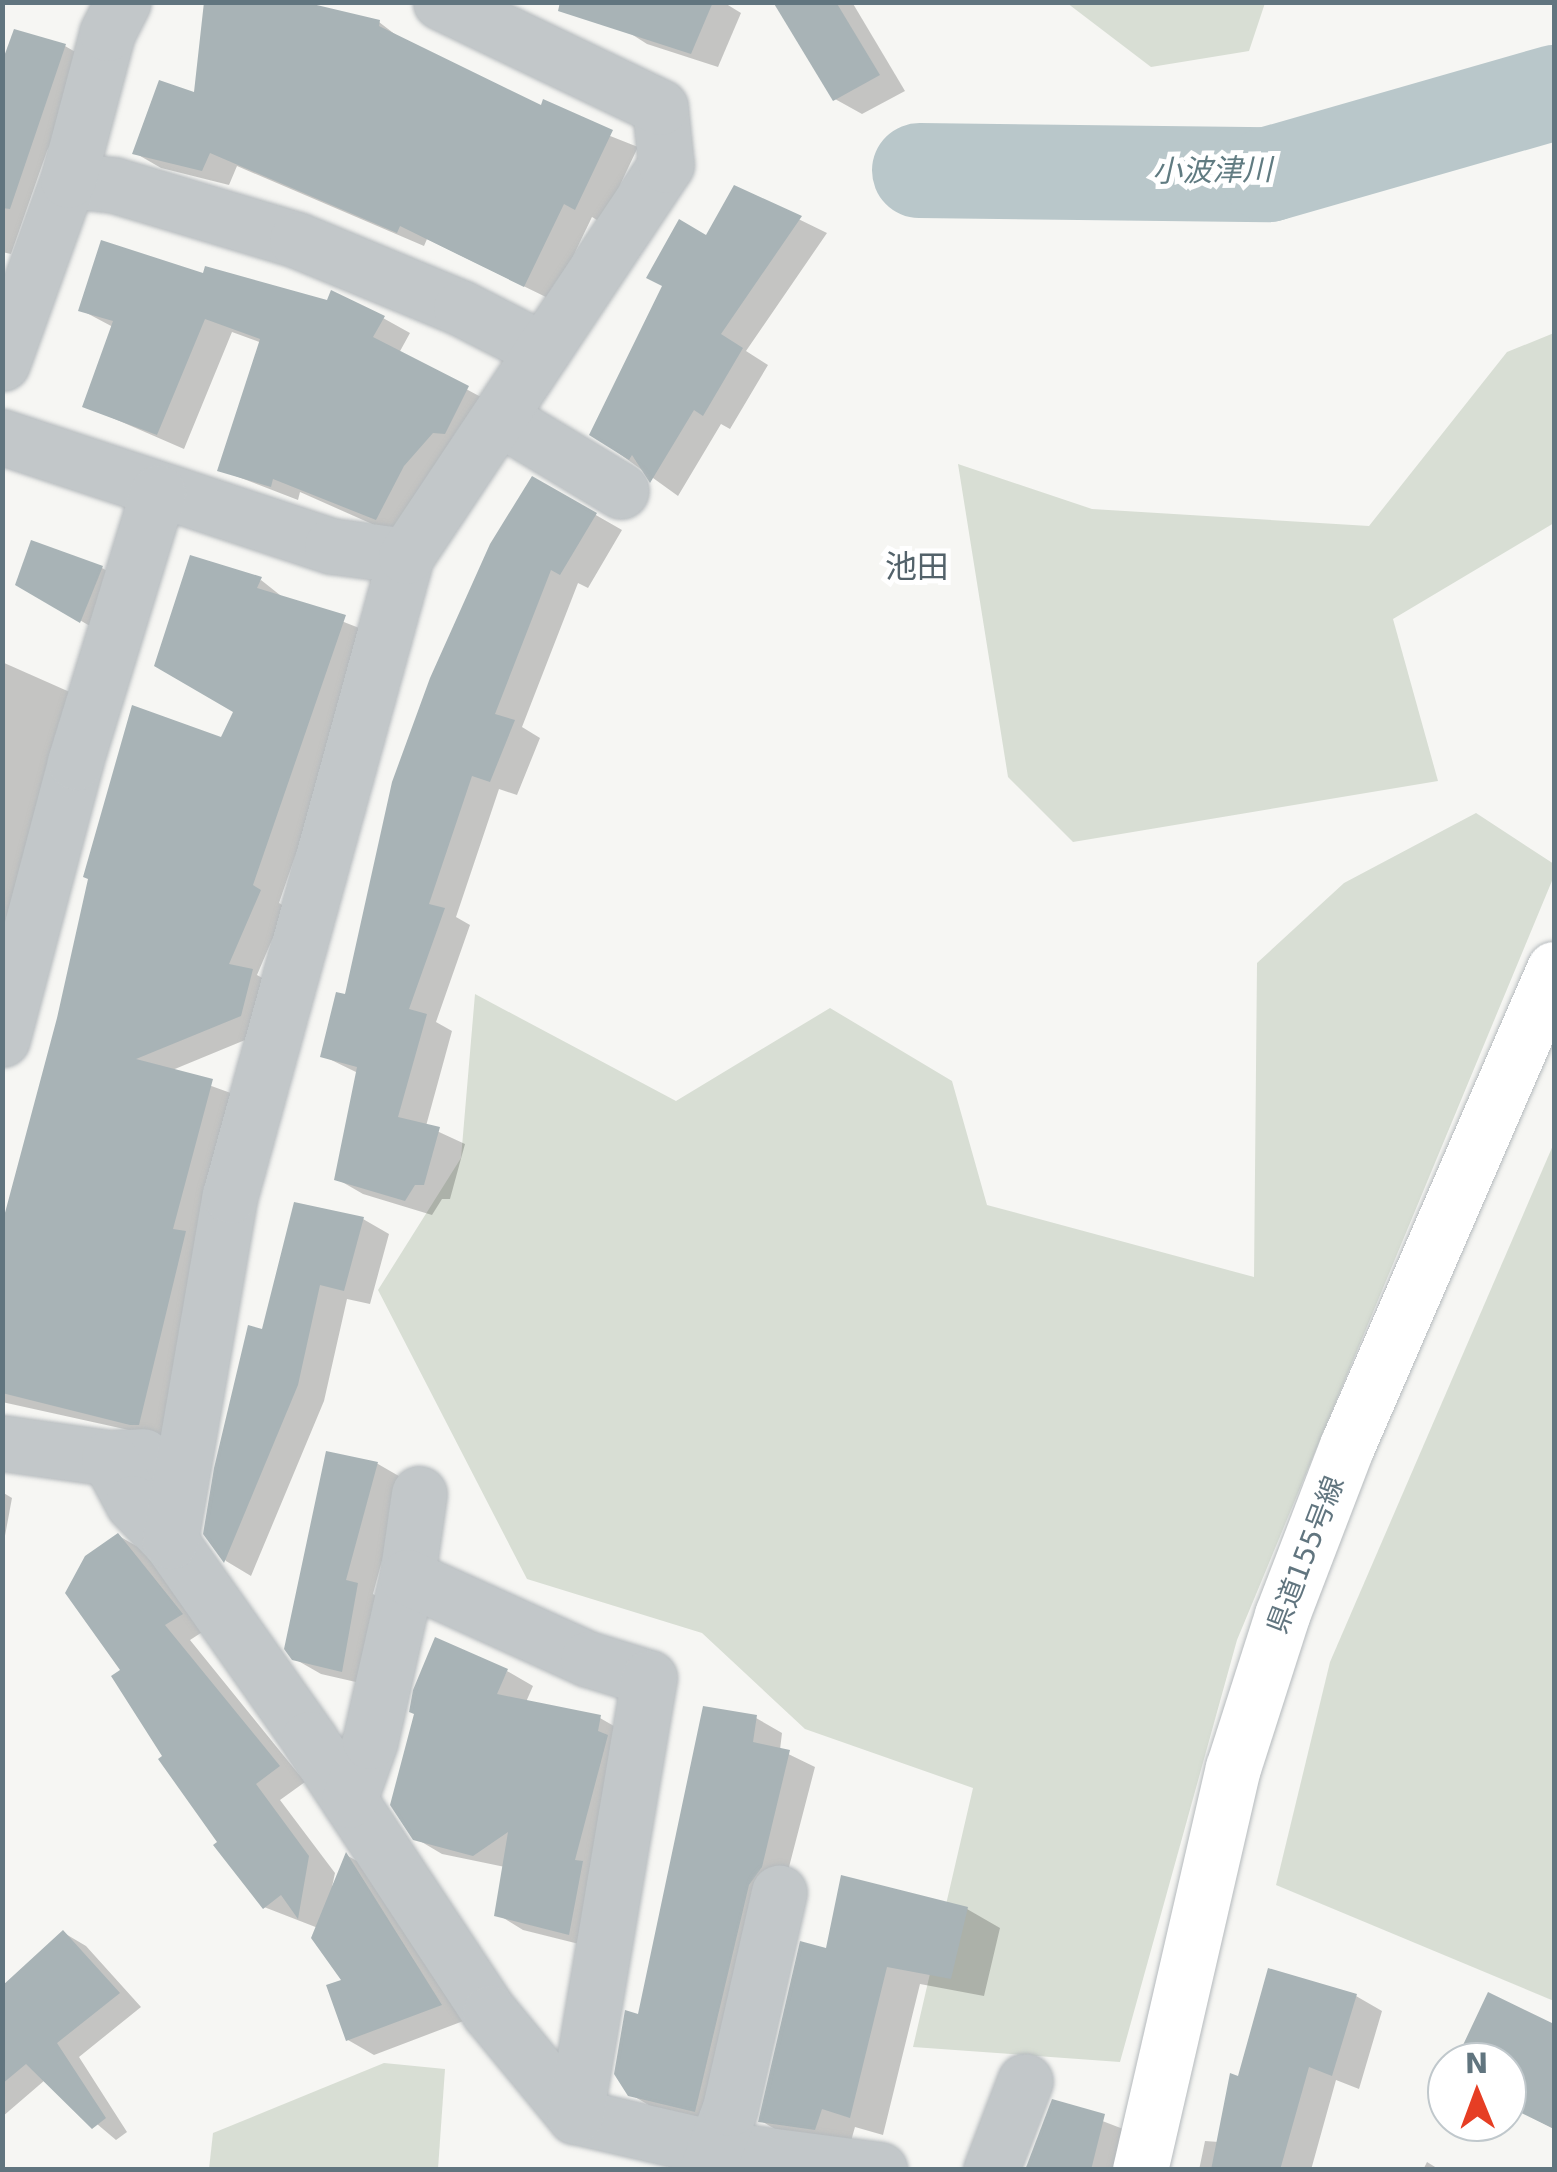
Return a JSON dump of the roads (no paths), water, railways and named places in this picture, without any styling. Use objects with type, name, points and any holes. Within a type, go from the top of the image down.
[{"type":"main road","name":"県道155号線","points":[[1140,2170],[1233,1768],[1282,1615],[1348,1446],[1554,968]]},
{"type":"street","points":[[2,363],[68,180],[107,32],[123,2]]},
{"type":"street","points":[[170,1541],[230,1194],[406,556],[666,165],[660,107],[440,2]]},
{"type":"street","points":[[68,180],[114,185],[297,240],[461,308],[543,350]]},
{"type":"street","points":[[500,418],[621,491]]},
{"type":"street","points":[[2,437],[158,492],[332,546],[406,556]]},
{"type":"street","points":[[2,1039],[76,762],[158,492]]},
{"type":"street","points":[[2,1443],[109,1458],[182,1454]]},
{"type":"street","points":[[109,1458],[133,1503],[170,1541],[290,1712],[490,2013],[574,2116],[710,2159],[880,2170]]},
{"type":"street","points":[[349,1800],[381,1686],[420,1494]]},
{"type":"street","points":[[406,1577],[588,1659],[648,1678],[574,2116]]},
{"type":"street","points":[[290,1712],[381,1686]]},
{"type":"street","points":[[710,2159],[730,2108],[779,1892]]},
{"type":"street","points":[[991,2170],[1025,2081]]},
{"type":"waterway","name":"小波津川","points":[[919,170],[1268,174],[1554,92]]},
{"type":"district","name":"池田","points":[[917,567]]}]
